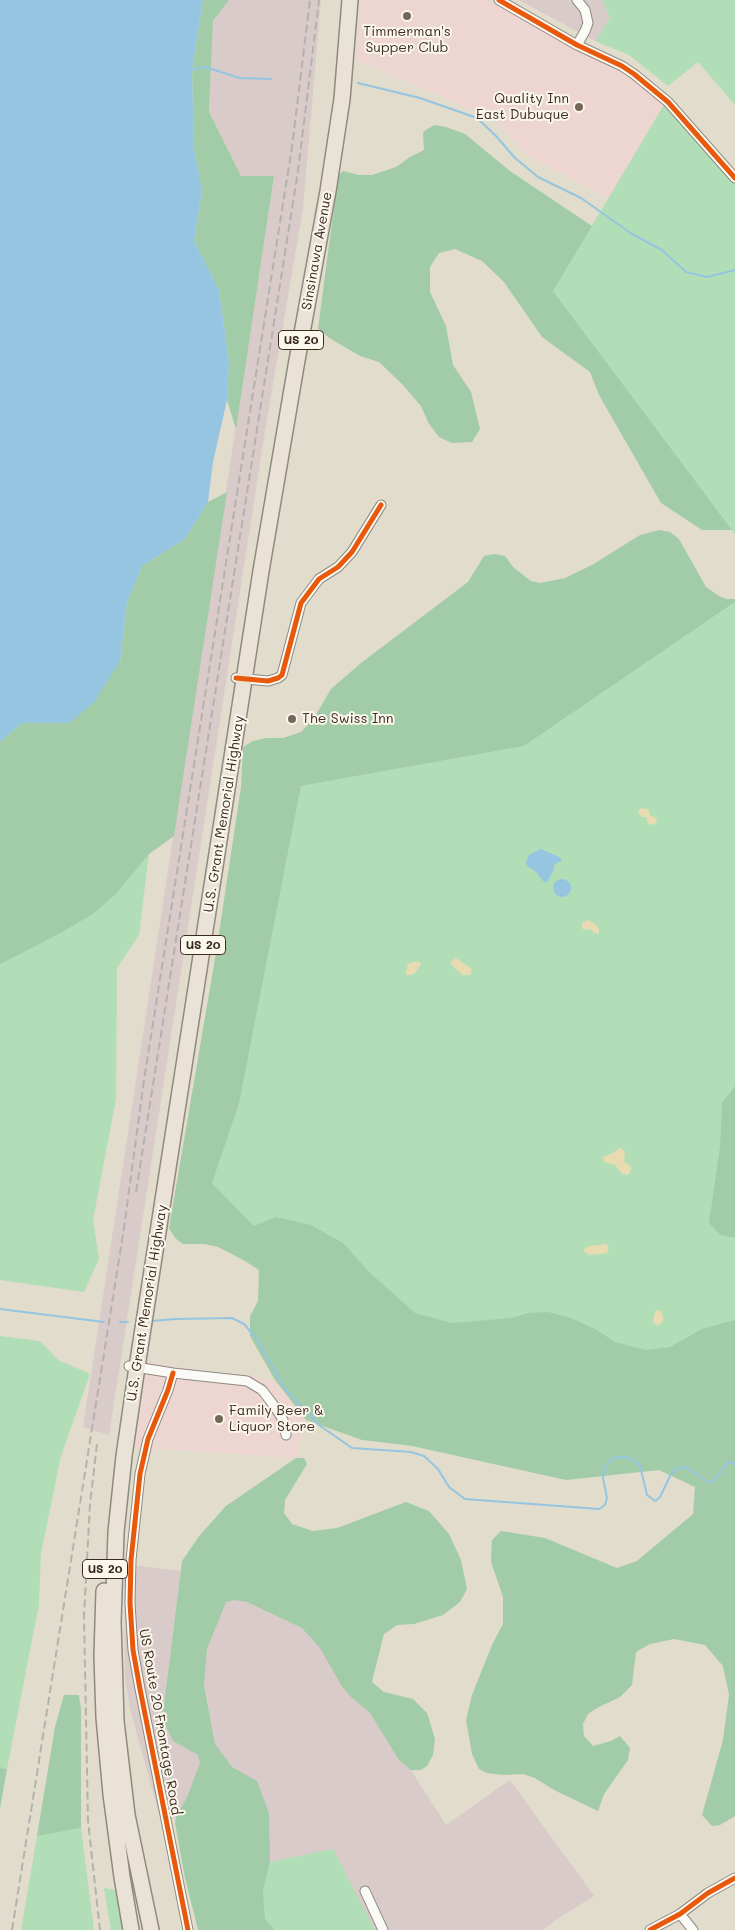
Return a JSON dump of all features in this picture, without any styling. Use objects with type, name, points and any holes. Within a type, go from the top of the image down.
[{"type":"highway","name":"Sinsinawa Avenue","points":[[241,678],[279,410],[319,190],[335,71],[341,0]]},
{"type":"highway","name":"Sinsinawa Avenue","points":[[241,678],[329,183],[342,99],[350,0]]},
{"type":"highway","name":"U.S. Grant Memorial Highway","points":[[151,1930],[127,1815],[119,1747],[114,1675],[113,1622],[116,1532],[153,1198],[241,678]]},
{"type":"highway","name":"U.S. Grant Memorial Highway","points":[[131,1930],[110,1794],[104,1717],[102,1656],[106,1538],[117,1442],[133,1367]]},
{"type":"street","points":[[499,0],[577,45],[622,66],[652,87],[684,118],[735,178]]},
{"type":"street","points":[[577,0],[585,10],[588,23],[586,31],[577,45]]},
{"type":"street","points":[[241,678],[273,681],[282,675],[301,603],[319,579],[338,567],[352,552],[381,504]]},
{"type":"street","points":[[133,1367],[246,1380],[255,1384],[267,1396],[283,1420],[286,1435]]},
{"type":"street","name":"US Route 20 Frontage Road","points":[[173,1373],[148,1439],[141,1465],[136,1496],[130,1603],[133,1650],[188,1930]]},
{"type":"street","points":[[650,1930],[680,1914],[708,1893],[735,1878]]},
{"type":"street","points":[[365,1891],[383,1930]]},
{"type":"street","points":[[680,1914],[693,1930]]},
{"type":"shaded area","points":[[229,0],[321,0],[303,208],[264,437],[109,1435],[83,1427],[274,177],[241,176],[209,112],[213,21]]},
{"type":"shaded area","points":[[361,0],[488,0],[636,81],[665,103],[609,198],[532,158],[493,119],[356,60]]},
{"type":"shaded area","points":[[519,0],[602,0],[610,18],[595,41]]},
{"type":"shaded area","points":[[145,1362],[275,1380],[306,1420],[296,1458],[132,1447]]},
{"type":"shaded area","points":[[124,1564],[181,1571],[164,1703],[173,1736],[204,1759],[185,1815],[161,1821],[130,1709],[125,1677]]},
{"type":"shaded area","points":[[237,1588],[325,1630],[389,1736],[446,1825],[510,1780],[594,1896],[543,1930],[375,1930],[332,1850],[237,1869],[194,1625]]},
{"type":"green space","points":[[203,0],[229,0],[213,21],[209,112],[241,176],[274,176],[236,429],[227,400],[229,361],[219,290],[194,241],[202,190],[194,149],[192,70]]},
{"type":"green space","points":[[602,0],[735,0],[735,105],[698,62],[668,86],[629,55],[595,41],[610,18]]},
{"type":"green space","points":[[665,103],[735,182],[735,534],[553,291]]},
{"type":"green space","points":[[434,125],[465,134],[510,171],[592,226],[553,291],[732,530],[702,530],[661,503],[599,395],[590,372],[542,337],[504,282],[482,261],[455,249],[439,253],[430,267],[430,292],[446,326],[453,365],[471,392],[480,429],[472,442],[452,443],[439,437],[429,424],[421,406],[379,362],[360,356],[318,329],[338,176],[343,171],[359,175],[372,175],[396,167],[424,150],[423,132]]},
{"type":"green space","points":[[227,492],[174,836],[149,854],[116,894],[93,914],[0,964],[0,742],[22,723],[69,723],[120,661],[127,602],[142,566],[185,539],[208,502]]},
{"type":"green space","points":[[659,530],[670,532],[679,539],[706,587],[726,599],[735,599],[735,602],[524,746],[301,786],[239,1104],[212,1183],[254,1226],[276,1217],[311,1225],[343,1243],[369,1272],[415,1313],[452,1323],[512,1318],[528,1313],[548,1312],[571,1318],[597,1330],[615,1342],[645,1350],[670,1347],[702,1329],[735,1320],[735,1816],[720,1825],[712,1826],[702,1815],[723,1740],[729,1695],[723,1666],[705,1645],[674,1639],[650,1644],[636,1652],[632,1685],[620,1697],[588,1714],[583,1724],[584,1736],[593,1746],[611,1741],[620,1736],[630,1748],[628,1760],[604,1794],[598,1811],[554,1790],[535,1778],[523,1774],[503,1775],[487,1773],[479,1769],[472,1754],[466,1720],[472,1695],[492,1645],[503,1624],[503,1597],[491,1562],[492,1540],[501,1531],[545,1538],[617,1568],[637,1561],[693,1514],[695,1487],[659,1470],[566,1480],[412,1446],[362,1440],[306,1420],[275,1380],[250,1336],[250,1316],[258,1301],[259,1270],[218,1247],[204,1244],[183,1244],[175,1238],[169,1228],[216,953],[241,787],[243,747],[253,741],[266,738],[283,738],[301,732],[314,718],[331,689],[361,663],[468,582],[484,556],[494,554],[505,556],[514,568],[531,581],[540,583],[565,578],[592,565],[640,535]]},
{"type":"green space","points":[[735,602],[735,1363],[338,1315],[212,1183],[239,1104],[301,786],[524,746]]},
{"type":"green space","points":[[149,854],[139,935],[117,968],[116,1099],[93,1220],[99,1259],[84,1292],[0,1280],[0,964],[93,914],[116,894]]},
{"type":"green space","points":[[735,1086],[735,1238],[721,1235],[709,1223],[720,1147],[722,1103]]},
{"type":"green space","points":[[0,1336],[40,1341],[58,1360],[90,1374],[61,1456],[41,1553],[39,1604],[7,1769],[0,1768]]},
{"type":"green space","points":[[296,1458],[304,1458],[307,1464],[285,1500],[284,1513],[292,1524],[313,1531],[337,1528],[406,1502],[429,1511],[449,1534],[461,1560],[467,1589],[460,1602],[443,1615],[414,1624],[397,1625],[384,1634],[372,1682],[384,1692],[413,1699],[427,1713],[435,1739],[433,1755],[427,1766],[421,1770],[411,1770],[399,1760],[370,1713],[350,1696],[341,1685],[320,1648],[302,1628],[247,1602],[234,1600],[226,1602],[207,1649],[204,1685],[215,1744],[232,1767],[257,1781],[269,1813],[270,1862],[263,1891],[265,1919],[275,1930],[198,1930],[185,1878],[175,1823],[200,1763],[198,1755],[173,1741],[164,1723],[163,1712],[182,1561],[200,1535],[226,1506]]},
{"type":"green space","points":[[64,1695],[79,1695],[81,1709],[81,1828],[37,1836],[55,1727]]},
{"type":"green space","points":[[0,1768],[7,1769],[0,1809]]},
{"type":"green space","points":[[81,1828],[94,1930],[21,1930],[37,1836]]},
{"type":"green space","points":[[333,1849],[375,1930],[275,1930],[265,1919],[263,1891],[270,1862]]},
{"type":"green space","points":[[104,1888],[115,1890],[124,1930],[111,1930]]},
{"type":"sand","points":[[641,808],[648,809],[650,815],[657,819],[656,823],[648,824],[646,817],[642,817],[639,814],[638,811]]},
{"type":"sand","points":[[587,920],[596,924],[599,934],[594,933],[591,929],[584,930],[582,928],[582,923]]},
{"type":"sand","points":[[456,958],[472,969],[470,975],[462,975],[451,964]]},
{"type":"sand","points":[[419,962],[421,964],[416,972],[412,975],[405,975],[408,964]]},
{"type":"sand","points":[[619,1148],[623,1149],[625,1153],[624,1161],[632,1168],[628,1175],[622,1174],[615,1165],[604,1162],[603,1157],[615,1152]]},
{"type":"sand","points":[[606,1244],[609,1248],[607,1253],[589,1255],[584,1251],[589,1246]]},
{"type":"sand","points":[[657,1310],[661,1311],[663,1317],[663,1321],[659,1325],[653,1322]]},
{"type":"water","points":[[0,0],[203,0],[192,70],[194,149],[202,190],[194,241],[219,290],[229,361],[227,400],[213,462],[208,502],[185,539],[142,566],[127,602],[120,661],[94,702],[69,723],[22,723],[0,742]]},
{"type":"water","points":[[541,849],[562,860],[554,865],[554,869],[547,882],[544,882],[536,872],[527,866],[526,862],[529,855]]},
{"type":"water","points":[[562,879],[568,882],[571,888],[568,894],[562,897],[556,894],[553,888],[556,882]]},
{"type":"waterway","points":[[192,70],[205,67],[240,78],[271,79]]},
{"type":"waterway","points":[[358,83],[420,98],[477,118],[515,158],[538,177],[581,198],[632,234],[662,250],[686,272],[707,277],[735,270]]},
{"type":"waterway","points":[[0,1309],[104,1322]]},
{"type":"waterway","points":[[151,1321],[232,1318],[244,1324],[256,1338],[285,1389],[319,1425],[352,1448],[411,1452],[424,1456],[438,1469],[449,1487],[465,1499],[599,1509],[605,1505],[607,1498],[603,1478],[605,1466],[613,1458],[624,1457],[632,1459],[640,1466],[647,1495],[655,1501],[660,1497],[671,1474],[678,1468],[685,1467],[708,1482],[713,1482],[728,1462],[735,1464]]},
{"type":"waterway","points":[[120,1322],[128,1322]]},
{"type":"railway","points":[[12,1930],[124,1228],[144,1080],[292,147],[310,0]]},
{"type":"railway","points":[[136,1192],[298,171],[319,0]]},
{"type":"railway","points":[[97,1444],[90,1504],[84,1616],[88,1821],[100,1930]]},
{"type":"cycle path","points":[[499,0],[577,45],[622,66],[634,74],[668,102],[735,178]]},
{"type":"cycle path","points":[[236,678],[268,681],[282,675],[301,603],[319,579],[338,567],[352,552],[381,505]]},
{"type":"cycle path","points":[[173,1373],[148,1439],[140,1474],[131,1560],[130,1603],[133,1650],[188,1930]]},
{"type":"cycle path","points":[[650,1930],[680,1914],[708,1893],[735,1878]]},
{"type":"place","name":"Timmerman's Supper Club","points":[[407,16]]},
{"type":"place","name":"Quality Inn East Dubuque","points":[[579,107]]},
{"type":"place","name":"The Swiss Inn","points":[[292,719]]},
{"type":"place","name":"Family Beer & Liquor Store","points":[[219,1419]]}]
